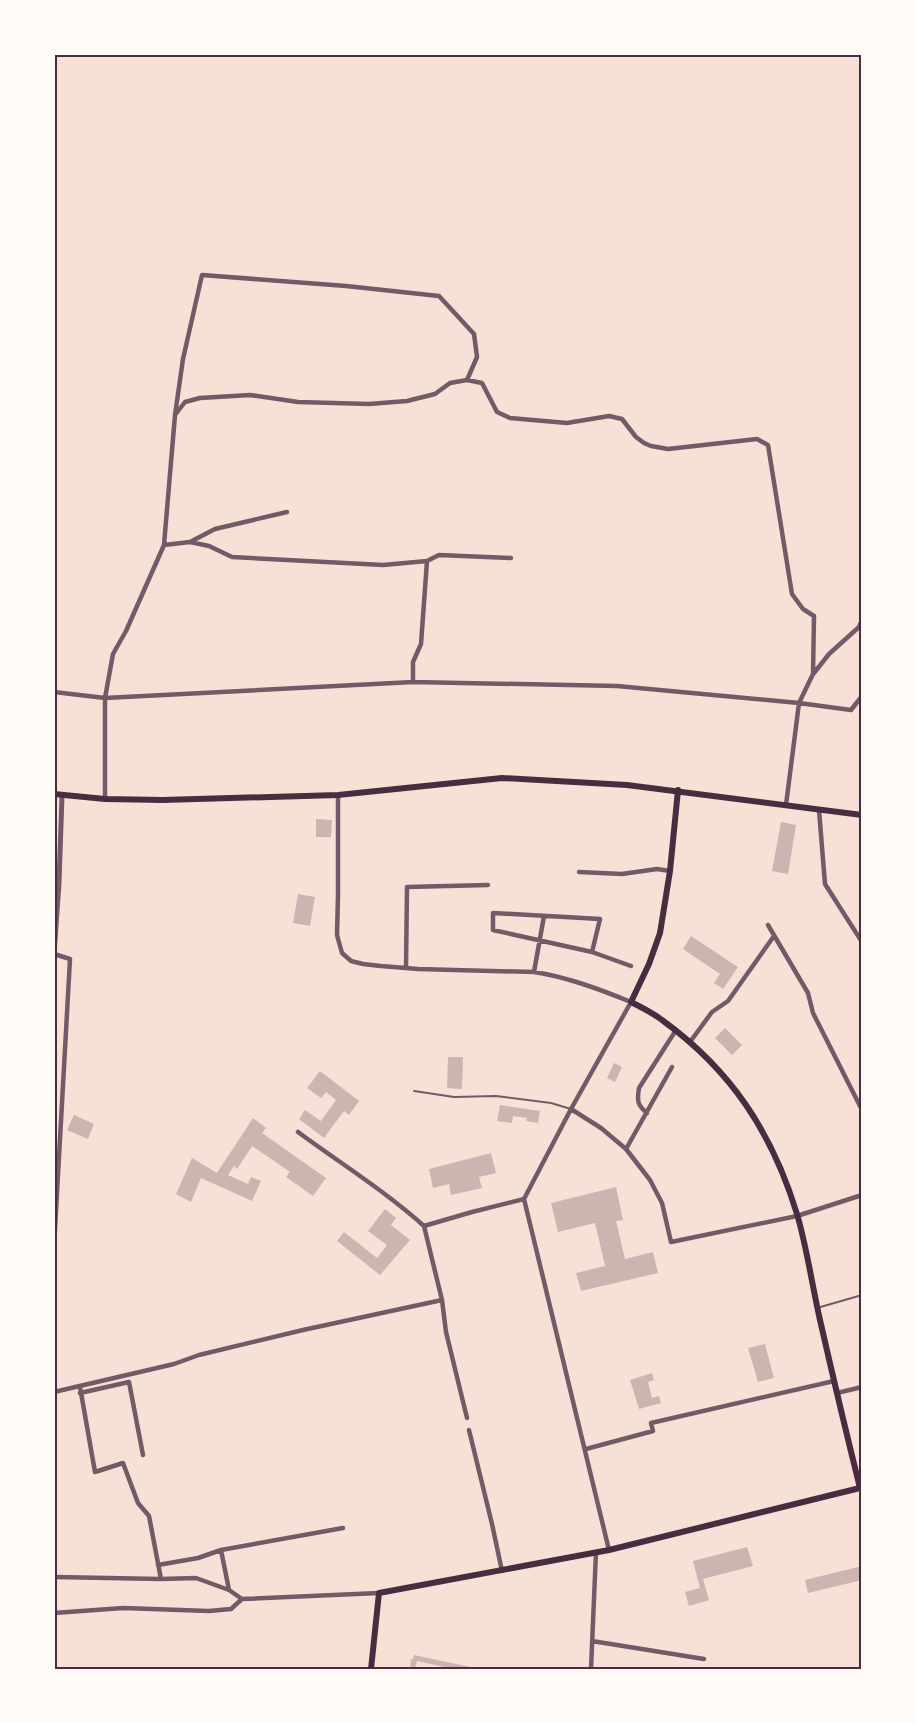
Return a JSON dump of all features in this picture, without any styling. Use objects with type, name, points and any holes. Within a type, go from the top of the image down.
[{"type":"main road","points":[[54,795],[105,799],[174,800],[338,795],[502,778],[678,790],[862,815]]},
{"type":"main road","points":[[371,1669],[379,1593],[609,1550],[861,1488],[797,1216],[785,1178],[752,1112],[736,1089],[707,1056],[676,1030],[631,1002],[650,964],[660,933],[670,872],[678,790]]},
{"type":"street","points":[[105,799],[105,698],[113,654],[126,631],[164,546],[175,415],[183,360],[202,275],[439,296],[474,334],[477,357],[467,380]]},
{"type":"street","points":[[175,415],[185,402],[200,398],[250,394],[298,402],[379,403],[407,401],[435,394],[450,383],[467,380],[482,383],[497,412],[510,418],[567,423],[609,416],[622,419],[636,437],[651,447],[668,449],[757,439],[763,441],[768,445],[792,594],[803,609],[814,616],[813,674]]},
{"type":"street","points":[[164,546],[190,542],[215,529],[287,512]]},
{"type":"street","points":[[190,542],[208,546],[232,557],[383,565],[427,561],[439,555],[511,558]]},
{"type":"street","points":[[413,682],[413,662],[421,644],[427,561]]},
{"type":"street","points":[[786,805],[799,703],[813,674],[829,654],[859,627],[862,620]]},
{"type":"street","points":[[54,692],[105,698],[413,682],[617,686],[851,710],[862,696]]},
{"type":"street","points":[[338,795],[337,935],[342,953],[351,961],[406,968],[534,972],[594,987],[631,1002],[524,1199],[609,1550]]},
{"type":"street","points":[[54,1247],[70,959],[54,954],[62,796]]},
{"type":"street","points":[[819,810],[825,884],[862,942]]},
{"type":"street","points":[[579,872],[622,874],[657,869],[670,872]]},
{"type":"street","points":[[406,968],[407,887],[488,885]]},
{"type":"street","points":[[592,952],[600,919],[493,913],[493,930],[592,952],[631,966]]},
{"type":"street","points":[[534,972],[544,916]]},
{"type":"street","points":[[768,925],[808,993],[813,1013],[862,1110]]},
{"type":"street","points":[[690,1042],[712,1012],[728,1001],[774,936]]},
{"type":"street","points":[[646,1113],[639,1107],[637,1100],[639,1088],[676,1030]]},
{"type":"street","points":[[626,1149],[672,1067]]},
{"type":"street","points":[[572,1108],[626,1149],[650,1180],[662,1203],[671,1242],[797,1216],[862,1195]]},
{"type":"street","points":[[298,1132],[401,1206],[424,1226],[467,1418]]},
{"type":"street","points":[[424,1226],[524,1199]]},
{"type":"street","points":[[54,1392],[303,1330],[442,1300]]},
{"type":"street","points":[[586,1449],[653,1431],[651,1423],[834,1381]]},
{"type":"street","points":[[80,1393],[129,1382],[143,1455]]},
{"type":"street","points":[[80,1387],[95,1472],[123,1463],[138,1503],[149,1516],[160,1580]]},
{"type":"street","points":[[837,1393],[862,1387]]},
{"type":"street","points":[[469,1431],[502,1571]]},
{"type":"street","points":[[158,1565],[343,1528]]},
{"type":"street","points":[[221,1551],[229,1590]]},
{"type":"street","points":[[591,1669],[596,1552]]},
{"type":"street","points":[[54,1578],[160,1580],[196,1578],[229,1590],[242,1599],[379,1593]]},
{"type":"street","points":[[54,1613],[123,1608],[209,1611],[231,1609],[242,1599]]},
{"type":"street","points":[[592,1641],[704,1659]]},
{"type":"lane","points":[[414,1091],[454,1096],[496,1096],[572,1108]]},
{"type":"lane","points":[[817,1308],[862,1295]]},
{"type":"building","points":[[316,819],[332,820],[331,837],[316,837]]},
{"type":"building","points":[[781,822],[796,825],[788,874],[772,871]]},
{"type":"building","points":[[298,894],[315,897],[310,926],[293,923]]},
{"type":"building","points":[[691,936],[738,967],[723,989],[714,983],[720,974],[683,949]]},
{"type":"building","points":[[725,1028],[742,1045],[732,1055],[715,1038]]},
{"type":"building","points":[[448,1057],[463,1057],[462,1089],[447,1088]]},
{"type":"building","points":[[614,1063],[622,1067],[615,1082],[607,1078]]},
{"type":"building","points":[[320,1071],[359,1101],[349,1115],[344,1111],[324,1138],[299,1119],[305,1110],[321,1121],[336,1100],[326,1092],[321,1098],[307,1088]]},
{"type":"building","points":[[500,1105],[540,1111],[538,1123],[526,1121],[527,1118],[513,1116],[512,1123],[497,1121]]},
{"type":"building","points":[[74,1115],[94,1124],[88,1139],[67,1130]]},
{"type":"building","points":[[253,1118],[266,1128],[262,1133],[326,1178],[313,1196],[286,1177],[290,1172],[252,1146],[237,1169],[234,1166],[228,1175],[248,1184],[251,1177],[261,1181],[252,1201],[201,1178],[191,1202],[176,1194],[192,1158],[217,1173]]},
{"type":"building","points":[[491,1153],[496,1173],[479,1177],[482,1188],[451,1195],[449,1184],[433,1188],[429,1169]]},
{"type":"building","points":[[616,1187],[623,1220],[616,1221],[625,1259],[653,1252],[658,1273],[581,1291],[576,1273],[605,1266],[595,1223],[558,1232],[551,1203]]},
{"type":"building","points":[[385,1209],[396,1218],[391,1225],[410,1240],[380,1275],[337,1241],[344,1232],[377,1258],[387,1245],[368,1231]]},
{"type":"building","points":[[765,1344],[774,1378],[758,1382],[748,1348]]},
{"type":"building","points":[[652,1373],[654,1380],[648,1382],[652,1398],[659,1396],[661,1403],[639,1409],[630,1380]]},
{"type":"building","points":[[747,1547],[753,1566],[703,1579],[709,1600],[689,1606],[685,1592],[700,1588],[693,1561]]},
{"type":"building","points":[[862,1566],[862,1580],[808,1593],[805,1580]]},
{"type":"building","points":[[414,1655],[475,1669],[453,1669],[417,1661],[415,1669],[410,1669]]}]
